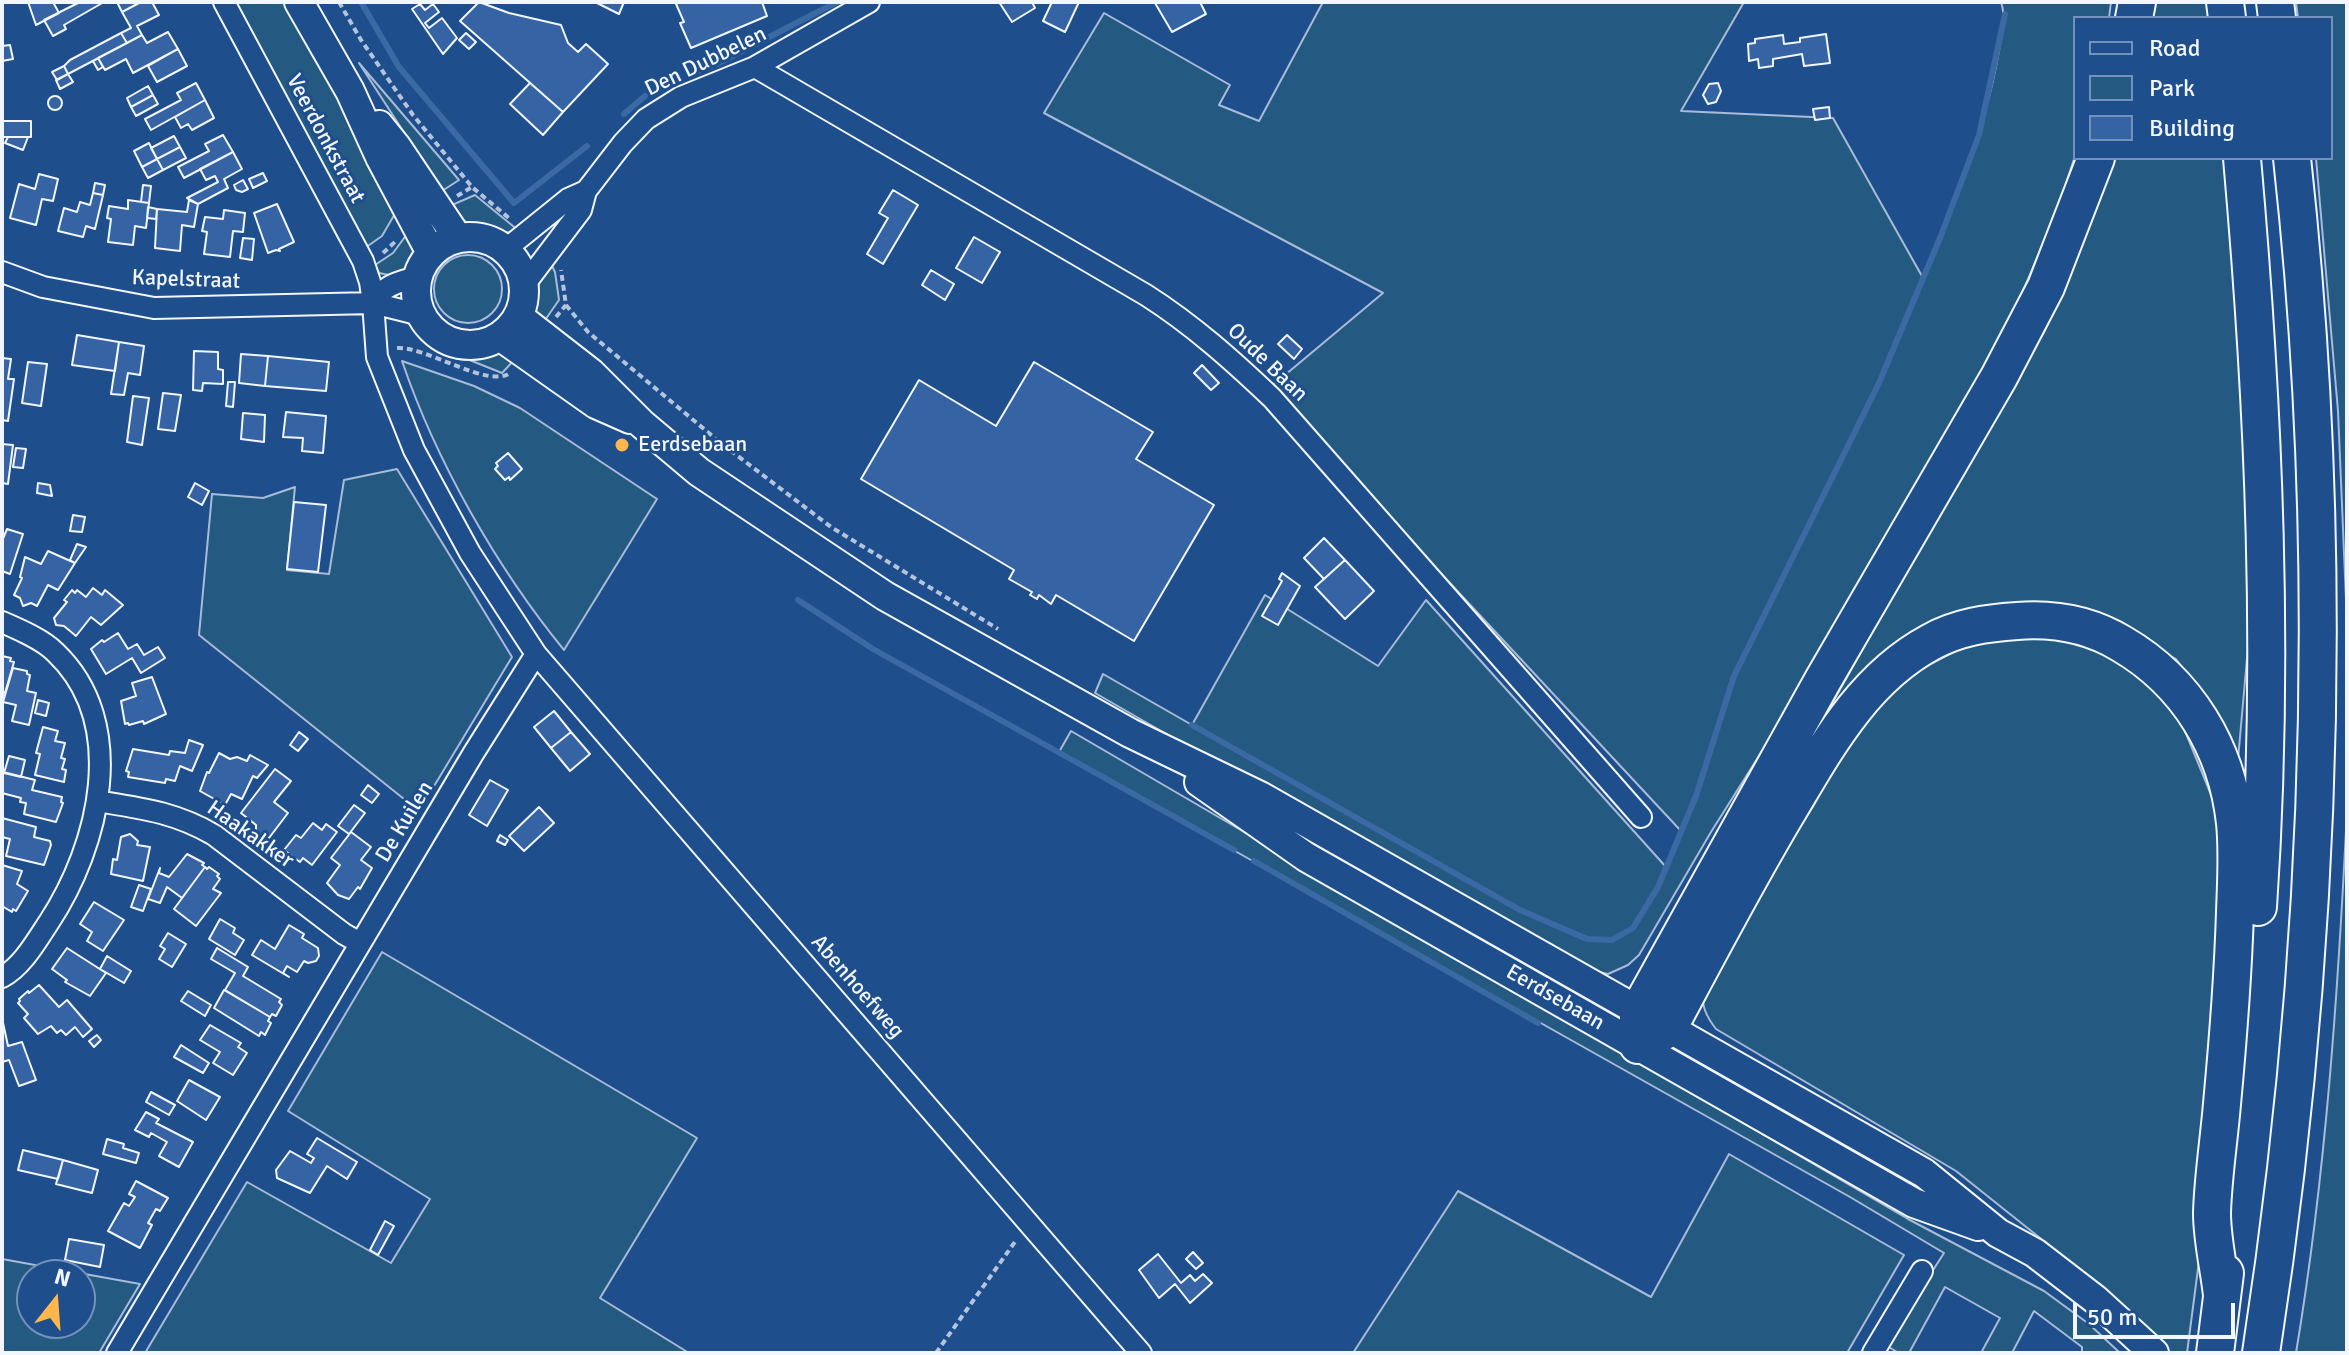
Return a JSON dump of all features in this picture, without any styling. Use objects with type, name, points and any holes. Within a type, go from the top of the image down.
[{"type":"highway","points":[[1648,1029],[1823,680],[1999,377],[2046,287],[2095,160]]},
{"type":"highway","points":[[2215,1349],[2244,1123],[2263,839],[2264,471],[2242,160]]},
{"type":"highway","points":[[2264,1347],[2292,1136],[2311,911],[2316,787],[2316,492],[2311,379],[2292,160]]},
{"type":"highway","points":[[1648,1029],[1769,842],[1839,725],[1867,692],[1901,662],[1931,641],[1963,628],[1998,622],[2037,619],[2075,623],[2110,637],[2139,654],[2172,682],[2192,707],[2212,737],[2235,821],[2232,998],[2212,1215],[2222,1295]]},
{"type":"main road","points":[[299,2],[350,91],[424,265]]},
{"type":"main road","points":[[350,91],[396,146],[457,237]]},
{"type":"main road","points":[[474,236],[491,240],[506,249],[519,265],[525,284],[524,301],[510,327],[483,344],[465,345],[447,341],[432,330],[421,315],[416,296],[424,265],[457,237],[474,236]]},
{"type":"main road","name":"Eerdsebaan","points":[[510,327],[591,373],[642,424],[699,472],[885,596],[1130,733],[1306,857],[1648,1029],[1924,1173],[1998,1233],[2035,1253],[2096,1300],[2154,1353]]},
{"type":"street","name":"Veerdonkstraat","points":[[224,2],[363,261],[373,303]]},
{"type":"street","name":"Den Dubbelen","points":[[525,284],[581,210],[586,191],[646,119],[681,97],[755,67],[869,2]]},
{"type":"street","name":"Oude Baan","points":[[755,67],[1146,295],[1191,325],[1228,356],[1272,398],[1641,817]]},
{"type":"street","name":"Den Dubbelen","points":[[506,249],[568,199],[586,191]]},
{"type":"street","points":[[424,265],[379,293],[373,303],[377,357],[414,450],[470,553],[536,654]]},
{"type":"street","name":"Kapelstraat","points":[[2,272],[43,287],[154,308],[373,303],[421,315]]},
{"type":"street","points":[[2,622],[53,649],[72,670],[92,706],[102,766],[97,801],[81,859],[64,900],[34,944],[2,977]]},
{"type":"street","name":"De Kuilen","points":[[117,1353],[536,654]]},
{"type":"street","name":"Abenhoefweg","points":[[536,654],[1141,1353]]},
{"type":"street","name":"Haakakker","points":[[97,801],[169,813],[193,823],[214,835],[360,943]]},
{"type":"street","points":[[1873,1353],[1922,1271]]},
{"type":"path","points":[[339,2],[361,40],[413,115],[472,187],[514,222]]},
{"type":"path","points":[[566,305],[588,332],[722,444],[831,527],[1001,630]]},
{"type":"path","points":[[936,1353],[1005,1255]]},
{"type":"green space","points":[[230,2],[285,2],[400,205],[382,236],[365,248]]},
{"type":"green space","points":[[1323,2],[1744,2],[1681,111],[1833,118],[1923,278],[1985,113],[2003,29],[2001,2],[2111,2],[2109,16],[2073,16],[2074,160],[2057,211],[2012,317],[1976,387],[1817,664],[1711,832],[1639,955],[1628,965],[1608,974],[1570,966],[1095,693],[1103,674],[1192,725],[1265,595],[1378,666],[1426,600],[1666,867],[1681,831],[1420,551],[1273,385],[1383,293],[1044,113],[1104,13],[1230,85],[1219,105],[1259,121]]},
{"type":"green space","points":[[2156,2],[2208,2],[2210,16],[2153,16]]},
{"type":"green space","points":[[2296,2],[2347,2],[2347,623],[2338,411],[2316,160],[2333,160],[2333,16],[2298,16]]},
{"type":"green space","points":[[359,63],[459,180],[442,191]]},
{"type":"green space","points":[[2113,160],[2225,160],[2257,546],[2236,782],[2212,710],[2176,659],[2115,625],[1952,618],[1790,779],[1971,455],[2044,332],[2062,294]]},
{"type":"green space","points":[[475,195],[519,231],[494,231],[467,223],[452,205]]},
{"type":"green space","points":[[413,226],[417,252],[406,273],[394,276],[379,273],[375,265],[393,253]]},
{"type":"green space","points":[[475,255],[496,270],[502,289],[500,302],[492,313],[475,323],[461,323],[444,313],[436,302],[434,282],[444,265],[455,257]]},
{"type":"green space","points":[[550,262],[555,272],[559,300],[543,323],[532,310],[534,288]]},
{"type":"green space","points":[[500,348],[517,357],[502,373],[457,355],[480,355]]},
{"type":"green space","points":[[402,361],[474,386],[520,408],[657,499],[564,650],[515,584],[471,512],[432,437]]},
{"type":"green space","points":[[397,469],[512,657],[419,811],[199,635],[212,494],[263,498],[295,487],[287,570],[329,574],[344,480]]},
{"type":"green space","points":[[2011,636],[2056,637],[2104,652],[2147,681],[2183,726],[2214,802],[2227,889],[2199,1261],[2187,1353],[2167,1353],[2099,1285],[1956,1171],[1716,1029],[1704,1006],[1702,990],[1829,770],[1876,705],[1917,671],[1969,644]]},
{"type":"green space","points":[[1071,731],[1908,1219],[2044,1291],[2089,1324],[2120,1353],[2082,1353],[2082,1347],[2034,1311],[2012,1353],[1981,1353],[2000,1318],[1945,1287],[1909,1353],[1899,1353],[1885,1345],[1944,1253],[1850,1197],[1059,752]]},
{"type":"green space","points":[[2347,811],[2347,1353],[2296,1353],[2315,1218],[2329,1082]]},
{"type":"green space","points":[[382,952],[697,1138],[600,1298],[689,1353],[145,1353],[247,1182],[391,1263],[430,1199],[288,1111]]},
{"type":"green space","points":[[1729,1154],[1904,1255],[1847,1353],[1353,1353],[1458,1191],[1651,1297]]},
{"type":"green space","points":[[2,1259],[16,1262],[16,1339],[96,1339],[96,1276],[140,1284],[99,1353],[2,1353]]},
{"type":"building","points":[[28,2],[53,2],[59,13],[36,25]]},
{"type":"building","points":[[80,2],[104,2],[64,25],[66,29],[53,36],[44,20]]},
{"type":"building","points":[[117,2],[141,2],[122,12]]},
{"type":"building","points":[[141,2],[152,2],[159,15],[137,26],[142,35],[127,43],[121,33],[131,28],[122,12]]},
{"type":"building","points":[[479,2],[509,13],[561,25],[568,43],[578,52],[586,44],[608,64],[563,112],[460,21]]},
{"type":"building","points":[[595,2],[624,2],[619,14]]},
{"type":"building","points":[[762,2],[767,16],[691,48],[680,23],[684,22],[676,4]]},
{"type":"building","points":[[999,2],[1032,2],[1035,8],[1012,22]]},
{"type":"building","points":[[1052,2],[1079,2],[1065,32],[1043,21]]},
{"type":"building","points":[[1200,2],[1206,14],[1172,32],[1155,3]]},
{"type":"building","points":[[420,4],[425,10],[433,4],[439,12],[425,23],[429,28],[442,18],[457,38],[443,54],[412,9]]},
{"type":"building","points":[[168,32],[178,49],[133,73],[126,59],[105,70],[98,58],[142,35],[147,43]]},
{"type":"building","points":[[121,33],[127,43],[68,74],[64,66],[70,60]]},
{"type":"building","points":[[466,33],[476,42],[469,49],[459,40]]},
{"type":"building","points":[[1826,34],[1830,63],[1804,66],[1802,54],[1773,59],[1773,66],[1759,68],[1758,59],[1749,61],[1748,44],[1755,43],[1755,39],[1783,35],[1784,44]]},
{"type":"building","points":[[10,45],[13,59],[2,61],[2,46]]},
{"type":"building","points":[[178,49],[187,66],[157,82],[148,66]]},
{"type":"building","points":[[98,58],[103,67],[98,70],[93,61]]},
{"type":"building","points":[[64,66],[68,74],[57,80],[52,72]]},
{"type":"building","points":[[68,74],[73,82],[60,89],[56,80]]},
{"type":"building","points":[[196,83],[205,100],[151,130],[145,119],[181,100],[177,93]]},
{"type":"building","points":[[530,83],[563,112],[543,135],[510,104]]},
{"type":"building","points":[[1718,83],[1721,91],[1716,102],[1708,104],[1703,95],[1709,84]]},
{"type":"building","points":[[148,86],[153,95],[131,107],[127,98]]},
{"type":"building","points":[[153,95],[158,104],[136,116],[131,107]]},
{"type":"building","points":[[55,96],[62,103],[55,110],[48,103]]},
{"type":"building","points":[[205,100],[214,118],[192,130],[188,124],[181,128],[175,117]]},
{"type":"building","points":[[1829,107],[1830,118],[1815,120],[1813,109]]},
{"type":"building","points":[[2,121],[31,121],[31,137],[2,137]]},
{"type":"building","points":[[223,135],[233,152],[184,178],[178,167],[209,151],[205,144]]},
{"type":"building","points":[[174,136],[180,147],[157,159],[151,148]]},
{"type":"building","points":[[8,137],[28,137],[23,150],[5,143]]},
{"type":"building","points":[[149,143],[157,159],[142,167],[134,151]]},
{"type":"building","points":[[180,147],[186,158],[163,170],[157,159]]},
{"type":"building","points":[[233,152],[242,169],[224,179],[228,188],[198,204],[187,198],[218,182],[215,176],[206,180],[200,169]]},
{"type":"building","points":[[157,159],[163,170],[148,178],[142,167]]},
{"type":"building","points":[[263,173],[267,181],[253,188],[249,179]]},
{"type":"building","points":[[39,174],[58,179],[53,201],[42,199],[36,225],[10,218],[19,184],[35,189]]},
{"type":"building","points":[[243,180],[248,189],[242,192],[236,190],[234,185]]},
{"type":"building","points":[[95,183],[105,185],[103,195],[93,193]]},
{"type":"building","points":[[143,185],[151,186],[149,203],[141,202]]},
{"type":"building","points":[[893,190],[918,205],[883,264],[867,254],[888,218],[879,213]]},
{"type":"building","points":[[93,193],[103,195],[95,229],[86,226],[83,237],[58,231],[64,208],[77,212],[80,202],[90,205]]},
{"type":"building","points":[[128,200],[149,203],[146,228],[135,226],[133,245],[108,242],[109,206],[128,209]]},
{"type":"building","points":[[189,200],[198,204],[194,227],[182,225],[180,251],[155,248],[157,209],[187,212]]},
{"type":"building","points":[[277,204],[294,242],[280,251],[268,253],[254,213]]},
{"type":"building","points":[[148,207],[157,209],[156,219],[147,218]]},
{"type":"building","points":[[224,210],[245,213],[243,232],[233,231],[230,257],[204,254],[207,232],[202,231],[205,217],[223,219]]},
{"type":"building","points":[[974,237],[1000,252],[982,283],[956,268]]},
{"type":"building","points":[[243,238],[254,239],[252,260],[240,258]]},
{"type":"building","points":[[931,270],[954,284],[945,300],[922,285]]},
{"type":"building","points":[[77,335],[119,342],[115,371],[72,365]]},
{"type":"building","points":[[1287,335],[1302,349],[1294,359],[1278,344]]},
{"type":"building","points":[[119,342],[144,346],[140,375],[128,373],[124,395],[111,394]]},
{"type":"building","points":[[194,351],[218,352],[218,369],[223,370],[223,384],[203,383],[202,391],[193,390]]},
{"type":"building","points":[[241,354],[268,356],[265,386],[239,383]]},
{"type":"building","points":[[268,356],[329,362],[326,391],[265,386]]},
{"type":"building","points":[[2,358],[11,359],[8,379],[14,379],[8,421],[2,420]]},
{"type":"building","points":[[28,362],[47,364],[41,406],[22,403]]},
{"type":"building","points":[[1034,362],[1153,432],[1136,459],[1214,505],[1134,641],[1056,595],[1051,604],[1039,595],[1037,599],[1030,595],[1032,592],[1009,579],[1014,570],[861,479],[919,380],[996,426]]},
{"type":"building","points":[[1202,365],[1219,383],[1211,390],[1194,373]]},
{"type":"building","points":[[228,382],[235,382],[233,407],[226,406]]},
{"type":"building","points":[[163,393],[181,395],[175,431],[158,429]]},
{"type":"building","points":[[133,396],[149,398],[142,445],[127,442]]},
{"type":"building","points":[[286,412],[326,416],[323,453],[302,451],[303,438],[283,437]]},
{"type":"building","points":[[243,413],[265,415],[264,442],[241,439]]},
{"type":"building","points":[[2,444],[13,445],[8,484],[2,483]]},
{"type":"building","points":[[16,448],[26,449],[23,468],[13,467]]},
{"type":"building","points":[[508,453],[522,469],[510,480],[509,477],[505,480],[495,469],[498,466],[496,463]]},
{"type":"building","points":[[38,483],[50,485],[52,496],[37,493]]},
{"type":"building","points":[[195,483],[209,491],[202,505],[188,497]]},
{"type":"building","points":[[294,502],[326,505],[318,572],[287,569]]},
{"type":"building","points":[[73,515],[85,517],[82,532],[70,531]]},
{"type":"building","points":[[7,529],[23,534],[10,574],[2,571],[2,541]]},
{"type":"building","points":[[1324,538],[1345,560],[1324,579],[1304,558]]},
{"type":"building","points":[[77,544],[86,547],[75,563],[70,560]]},
{"type":"building","points":[[48,551],[75,563],[58,590],[48,585],[37,606],[31,603],[23,606],[20,598],[14,595],[22,578],[25,557],[41,564]]},
{"type":"building","points":[[1345,560],[1374,591],[1345,619],[1315,587]]},
{"type":"building","points":[[1282,573],[1300,586],[1278,625],[1262,616],[1282,581],[1279,579]]},
{"type":"building","points":[[93,588],[102,595],[105,590],[123,605],[101,625],[91,617],[76,636],[64,626],[56,625],[54,618],[72,590],[86,597]]},
{"type":"building","points":[[118,633],[128,649],[137,644],[144,655],[158,647],[165,658],[141,673],[132,658],[106,674],[91,649]]},
{"type":"building","points":[[2,656],[14,662],[5,693],[2,692]]},
{"type":"building","points":[[13,668],[27,671],[30,675],[27,691],[36,693],[29,725],[12,721],[16,705],[3,702]]},
{"type":"building","points":[[152,677],[166,714],[144,724],[143,721],[125,724],[121,701],[136,696],[132,683]]},
{"type":"building","points":[[38,700],[49,703],[46,716],[35,713]]},
{"type":"building","points":[[554,711],[571,732],[551,748],[534,727]]},
{"type":"building","points":[[43,727],[58,731],[55,741],[65,743],[61,758],[65,759],[62,769],[66,770],[64,782],[35,775],[40,754],[36,753]]},
{"type":"building","points":[[299,732],[308,739],[298,751],[290,745]]},
{"type":"building","points":[[571,732],[590,754],[570,771],[551,748]]},
{"type":"building","points":[[189,740],[203,745],[192,771],[180,766],[175,781],[166,779],[165,783],[128,777],[129,772],[126,771],[133,749],[169,755],[170,751],[185,753]]},
{"type":"building","points":[[219,753],[230,759],[237,757],[247,761],[250,755],[268,765],[257,778],[253,776],[242,799],[231,794],[225,805],[200,791]]},
{"type":"building","points":[[9,756],[25,760],[21,777],[4,773]]},
{"type":"building","points":[[275,769],[291,781],[274,802],[288,813],[269,838],[266,836],[264,839],[256,832],[256,825],[241,813]]},
{"type":"building","points":[[3,772],[35,780],[32,790],[62,797],[56,822],[24,814],[26,803],[20,802],[21,798],[2,793]]},
{"type":"building","points":[[490,780],[508,790],[487,826],[469,815]]},
{"type":"building","points":[[368,785],[379,794],[372,803],[361,795]]},
{"type":"building","points":[[354,805],[365,813],[349,834],[338,826]]},
{"type":"building","points":[[539,807],[554,823],[524,851],[509,836]]},
{"type":"building","points":[[2,818],[36,827],[34,837],[50,841],[44,865],[6,856],[10,839],[2,837]]},
{"type":"building","points":[[313,823],[322,830],[326,824],[337,832],[312,865],[303,858],[300,862],[284,850],[296,835],[301,838]]},
{"type":"building","points":[[351,832],[371,847],[361,860],[372,868],[360,889],[358,887],[349,899],[338,895],[327,883],[340,865],[331,858]]},
{"type":"building","points":[[130,834],[138,841],[137,845],[150,847],[143,881],[111,874],[121,837]]},
{"type":"building","points":[[500,835],[508,840],[505,845],[497,841]]},
{"type":"building","points":[[187,854],[204,863],[202,865],[205,867],[182,898],[167,887],[160,903],[148,899],[160,868],[159,873],[169,877]]},
{"type":"building","points":[[2,865],[22,871],[17,884],[28,891],[16,911],[2,906]]},
{"type":"building","points":[[205,867],[219,874],[220,879],[213,889],[221,893],[196,926],[174,909]]},
{"type":"building","points":[[139,885],[151,889],[143,911],[131,907]]},
{"type":"building","points":[[94,902],[124,920],[103,951],[87,941],[92,932],[80,924]]},
{"type":"building","points":[[220,919],[235,928],[233,933],[244,940],[235,955],[209,939]]},
{"type":"building","points":[[289,925],[318,948],[319,956],[316,961],[304,961],[297,972],[287,966],[283,973],[289,977],[252,955],[261,940],[275,949]]},
{"type":"building","points":[[168,933],[186,944],[172,967],[159,959],[165,949],[160,946]]},
{"type":"building","points":[[67,948],[106,973],[90,996],[65,982],[67,980],[52,969]]},
{"type":"building","points":[[217,948],[248,967],[243,976],[281,999],[279,1002],[282,1005],[276,1016],[272,1014],[270,1017],[225,990],[235,973],[211,959]]},
{"type":"building","points":[[107,956],[131,971],[124,983],[100,969]]},
{"type":"building","points":[[39,985],[59,1007],[67,1000],[92,1029],[83,1037],[75,1027],[66,1035],[61,1030],[57,1033],[51,1026],[38,1034],[24,1018],[28,1014],[18,1003],[28,991]]},
{"type":"building","points":[[224,990],[270,1017],[268,1021],[271,1023],[265,1035],[261,1032],[259,1036],[214,1008]]},
{"type":"building","points":[[188,991],[211,1005],[205,1016],[181,1001]]},
{"type":"building","points":[[2,1018],[8,1046],[22,1042],[36,1080],[19,1086],[9,1060],[2,1062]]},
{"type":"building","points":[[210,1025],[241,1043],[238,1047],[247,1053],[233,1075],[213,1063],[220,1052],[200,1040]]},
{"type":"building","points":[[97,1035],[101,1040],[94,1047],[89,1041]]},
{"type":"building","points":[[181,1045],[209,1063],[203,1073],[174,1057]]},
{"type":"building","points":[[189,1080],[220,1097],[206,1120],[177,1101]]},
{"type":"building","points":[[151,1092],[175,1105],[169,1115],[146,1102]]},
{"type":"building","points":[[146,1112],[159,1119],[156,1123],[193,1142],[179,1167],[159,1156],[167,1142],[151,1133],[149,1137],[135,1130]]},
{"type":"building","points":[[317,1138],[357,1162],[347,1179],[327,1166],[310,1193],[277,1178],[276,1170],[290,1151],[311,1163],[314,1158],[307,1154]]},
{"type":"building","points":[[107,1139],[139,1153],[136,1163],[103,1154]]},
{"type":"building","points":[[23,1150],[63,1160],[58,1179],[18,1170]]},
{"type":"building","points":[[63,1160],[98,1170],[92,1193],[56,1184]]},
{"type":"building","points":[[136,1181],[168,1198],[160,1211],[156,1209],[148,1223],[152,1225],[140,1248],[108,1231],[124,1203],[129,1206],[135,1197],[129,1194]]},
{"type":"building","points":[[385,1221],[394,1226],[378,1255],[370,1250]]},
{"type":"building","points":[[69,1239],[104,1245],[100,1267],[96,1266],[96,1259],[65,1259]]},
{"type":"building","points":[[1193,1252],[1203,1263],[1196,1269],[1186,1259]]},
{"type":"building","points":[[1158,1254],[1181,1283],[1190,1275],[1195,1281],[1203,1274],[1212,1283],[1190,1303],[1175,1284],[1159,1298],[1139,1270]]},
{"type":"waterway","points":[[361,2],[399,67],[514,203],[587,146]]},
{"type":"waterway","points":[[717,64],[837,2]]},
{"type":"waterway","points":[[1192,725],[1520,910],[1587,939],[1612,940],[1633,928],[1658,887],[1696,796],[1734,676],[1879,383],[1940,238],[1979,135],[2005,14]]},
{"type":"waterway","points":[[696,72],[710,67]]},
{"type":"waterway","points":[[624,114],[645,96]]},
{"type":"waterway","points":[[798,600],[873,649],[1234,850]]},
{"type":"waterway","points":[[1254,861],[1538,1023]]},
{"type":"place","name":"Eerdsebaan","points":[[622,445]]}]
